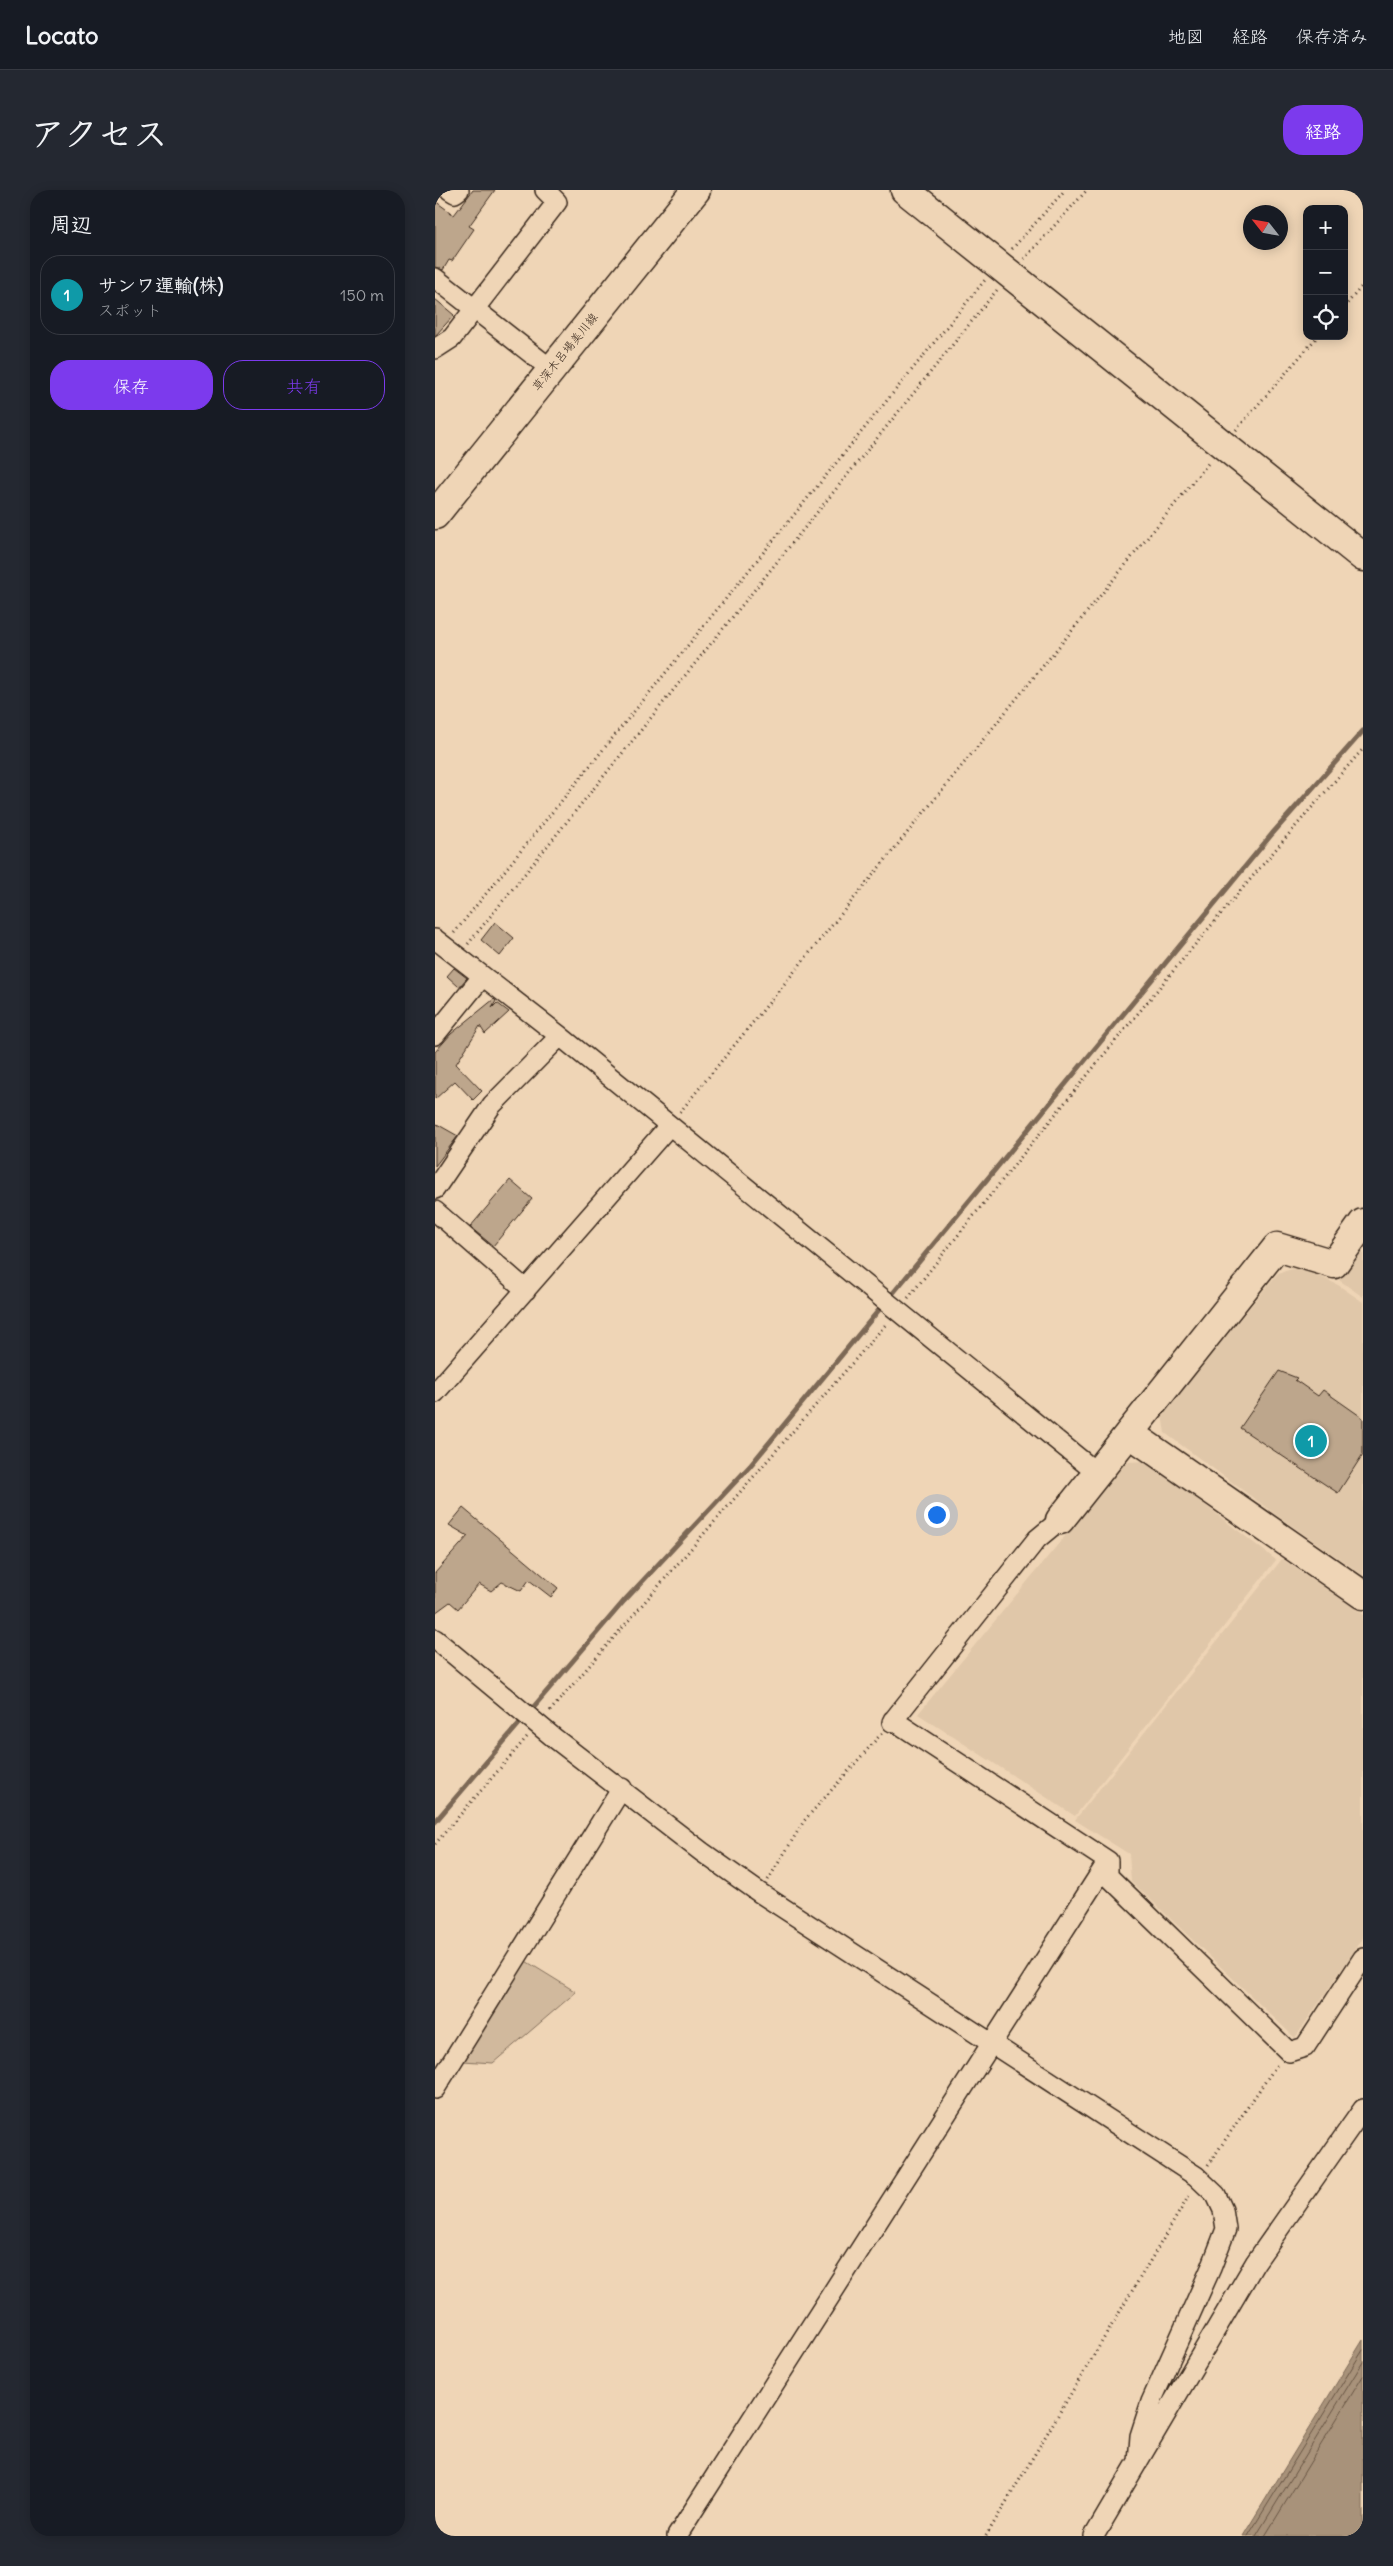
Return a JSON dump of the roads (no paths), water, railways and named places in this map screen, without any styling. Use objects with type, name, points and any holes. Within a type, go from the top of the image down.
[{"type":"street","points":[[449,190],[455,193],[459,190]]},
{"type":"street","points":[[435,349],[452,338],[557,202],[545,190]]},
{"type":"street","name":"草深木呂場美川線","points":[[435,515],[551,368],[696,190]]},
{"type":"street","points":[[905,190],[1363,557]]},
{"type":"street","points":[[435,278],[473,310],[551,368]]},
{"type":"street","points":[[446,947],[560,1036],[1097,1473]]},
{"type":"street","points":[[435,1035],[482,977]]},
{"type":"street","points":[[435,1189],[492,1105],[560,1036]]},
{"type":"street","points":[[435,1393],[669,1126]]},
{"type":"street","points":[[435,1210],[526,1290]]},
{"type":"street","points":[[1108,1861],[893,1721],[1037,1539],[1061,1520],[1277,1247],[1334,1264],[1363,1223]]},
{"type":"street","points":[[1129,1433],[1363,1595]]},
{"type":"street","points":[[435,1639],[527,1715],[702,1852],[760,1893],[1199,2179],[1219,2202],[1223,2210],[1226,2228],[1211,2268],[1151,2402],[1140,2436],[1138,2462]]},
{"type":"street","points":[[435,2089],[621,1788]]},
{"type":"street","points":[[677,2536],[1108,1861]]},
{"type":"street","points":[[1108,1861],[1108,1876],[1289,2052],[1305,2047],[1363,1958]]},
{"type":"street","points":[[1094,2536],[1255,2263],[1363,2109]]},
{"type":"water","points":[[1363,2340],[1363,2536],[1243,2536]]},
{"type":"waterway","points":[[889,1298],[1272,834],[1363,731]]},
{"type":"waterway","points":[[530,1711],[624,1601],[750,1466],[883,1305]]},
{"type":"waterway","points":[[435,1822],[524,1718]]},
{"type":"place","name":"サンワ運輸(株)","points":[[1311,1441]]}]
